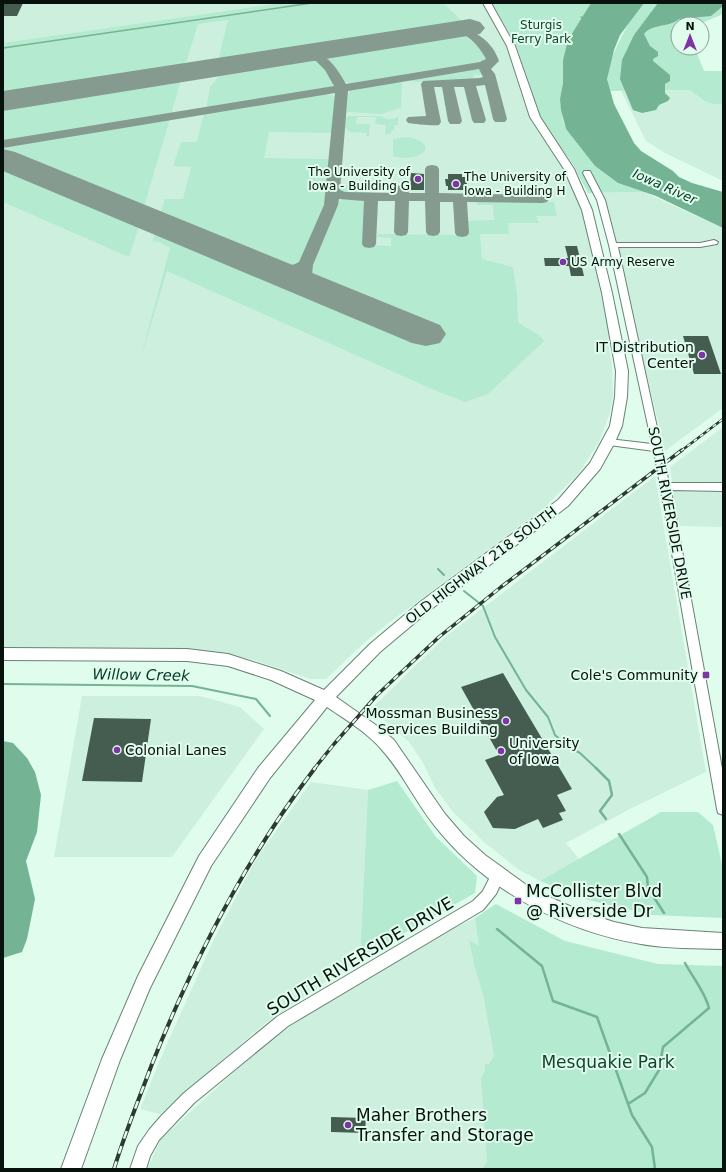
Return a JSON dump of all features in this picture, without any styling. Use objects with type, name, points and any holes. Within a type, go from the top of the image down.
[{"type":"main road","points":[[487,3],[511,46],[536,117],[570,169],[580,191],[590,220]]},
{"type":"main road","name":"OLD HIGHWAY 218 SOUTH","points":[[71,1169],[93,1105],[129,1016],[160,950],[205,861],[264,773],[326,698],[359,662],[431,602],[563,503],[586,478],[609,442],[616,426],[620,409],[622,371],[590,220]]},
{"type":"main road","points":[[3,654],[187,655],[215,658],[244,664],[276,676],[326,698],[375,733],[388,745],[438,820],[458,841],[498,875],[526,895],[581,920],[614,930],[642,936],[673,940],[723,941]]},
{"type":"street","name":"SOUTH RIVERSIDE DRIVE","points":[[588,173],[598,192],[613,244],[658,448],[723,809]]},
{"type":"street","points":[[590,220],[605,219]]},
{"type":"street","points":[[613,244],[700,245],[714,242]]},
{"type":"street","points":[[609,442],[658,448]]},
{"type":"street","points":[[666,486],[723,487]]},
{"type":"street","name":"SOUTH RIVERSIDE DRIVE","points":[[138,1169],[144,1152],[154,1135],[167,1120],[189,1098],[283,1021],[458,917],[472,911],[493,890],[498,875]]},
{"type":"shaded area","points":[[3,3],[482,3],[506,46],[524,103],[534,125],[570,179],[580,203],[586,225],[610,336],[608,341],[612,365],[613,396],[610,413],[599,442],[579,473],[544,508],[386,625],[365,642],[326,679],[310,679],[257,661],[229,655],[191,650],[3,649]]},
{"type":"shaded area","points":[[691,90],[706,102],[723,104],[723,181],[665,153],[646,141],[621,91]]},
{"type":"shaded area","points":[[644,192],[723,228],[723,408],[665,451],[603,193]]},
{"type":"shaded area","points":[[723,427],[723,527],[678,526],[670,467]]},
{"type":"shaded area","points":[[655,476],[706,772],[628,810],[566,843],[579,859],[540,881],[519,870],[485,843],[453,812],[435,788],[422,761],[409,742],[371,709],[445,637]]},
{"type":"shaded area","points":[[82,696],[200,696],[240,707],[264,729],[172,857],[54,857]]},
{"type":"shaded area","points":[[311,782],[368,790],[360,958],[263,1025],[160,1114],[140,1109],[159,1062],[213,941],[256,859]]},
{"type":"shaded area","points":[[475,918],[500,1064],[485,1064],[496,1169],[147,1169],[161,1139],[249,1058],[279,1034],[322,1004],[446,932]]},
{"type":"green space","points":[[282,3],[443,3],[463,22],[224,59],[219,57],[228,20],[198,24],[187,60],[182,65],[3,95],[3,43]]},
{"type":"green space","name":"Sturgis Ferry Park","points":[[492,3],[591,3],[569,40],[563,60],[563,83],[560,99],[563,121],[566,129],[595,166],[618,183],[644,192],[588,193],[572,163],[552,136],[539,114],[515,43]]},
{"type":"green space","points":[[640,3],[723,3],[723,14],[710,20],[710,16],[670,16],[670,56],[698,56],[704,71],[723,71],[723,104],[706,102],[690,90],[609,91],[607,78],[608,70],[620,40]]},
{"type":"green space","points":[[468,36],[483,50],[487,61],[473,65],[351,84],[343,80],[334,71],[327,60],[328,58]]},
{"type":"green space","points":[[316,59],[319,60],[334,83],[332,86],[316,91],[206,109],[210,87],[219,76]]},
{"type":"green space","points":[[471,69],[481,70],[486,75],[473,75],[474,81],[415,82],[409,80]]},
{"type":"green space","points":[[181,80],[171,115],[3,142],[3,107]]},
{"type":"green space","points":[[395,82],[402,83],[401,108],[381,114],[346,112],[349,91]]},
{"type":"green space","points":[[326,94],[332,95],[336,98],[333,133],[269,132],[264,158],[330,159],[325,207],[300,262],[293,267],[283,268],[159,217],[165,199],[183,199],[191,167],[173,166],[181,142],[197,142],[204,113]]},
{"type":"green space","points":[[380,116],[387,119],[394,119],[398,116],[398,125],[394,125],[394,130],[399,131],[392,130],[391,134],[385,134],[386,125],[375,124],[376,117],[357,117],[356,124],[370,124],[369,136],[366,136],[366,133],[350,132],[345,127],[346,117]]},
{"type":"green space","points":[[170,119],[143,210],[5,154],[3,151],[6,147],[21,143]]},
{"type":"green space","points":[[405,137],[414,138],[422,142],[426,147],[424,152],[409,158],[393,156],[393,139]]},
{"type":"green space","points":[[3,166],[140,223],[129,257],[3,202]]},
{"type":"green space","points":[[362,185],[368,187],[371,190],[371,193],[349,194],[340,190],[340,186]]},
{"type":"green space","points":[[346,198],[361,198],[365,202],[363,245],[391,246],[391,238],[378,237],[378,234],[467,235],[466,221],[494,220],[493,205],[477,205],[477,201],[554,202],[557,216],[536,216],[539,223],[508,223],[509,234],[480,234],[482,259],[513,267],[518,300],[518,322],[539,335],[544,341],[488,394],[465,402],[432,389],[167,271],[139,364],[170,248],[159,242],[153,241],[156,229],[430,342],[441,332],[315,280],[312,277],[312,265],[337,204]]},
{"type":"green space","points":[[397,781],[436,837],[477,876],[475,893],[360,958],[368,790]]},
{"type":"green space","points":[[661,812],[698,812],[713,825],[723,869],[723,918],[652,915],[584,899],[540,881]]},
{"type":"green space","name":"Mesquakie Park","points":[[496,904],[565,941],[658,964],[723,966],[723,1169],[482,1169],[487,1162],[481,1078],[485,1071],[485,1064],[489,1064],[494,1056],[484,998],[475,968],[469,940],[479,946],[475,918]]},
{"type":"water","name":"Iowa River","points":[[591,3],[644,3],[620,35],[614,50],[607,79],[614,104],[634,143],[641,151],[673,171],[679,177],[692,183],[723,192],[723,228],[656,196],[618,183],[595,166],[566,129],[560,99],[563,83],[563,60],[568,40]]},
{"type":"water","points":[[658,3],[723,3],[723,6],[711,16],[670,16],[670,24],[652,28],[644,34],[650,46],[658,52],[658,56],[653,59],[653,61],[670,75],[670,81],[665,84],[665,93],[670,98],[668,101],[659,105],[656,110],[642,113],[633,110],[620,79],[622,60],[634,35]]},
{"type":"water","points":[[3,741],[13,743],[27,758],[35,772],[41,795],[37,832],[26,861],[35,899],[27,939],[22,952],[3,958]]},
{"type":"building","points":[[3,3],[23,3],[17,16],[3,16]]},
{"type":"building","name":"The University of Iowa - Building G","points":[[411,173],[424,174],[424,190],[409,190]]},
{"type":"building","name":"The University of Iowa - Building H","points":[[448,174],[462,174],[462,177],[467,177],[467,190],[448,190],[445,179],[448,179]]},
{"type":"building","name":"US Army Reserve","points":[[565,246],[577,246],[584,276],[571,276],[569,266],[545,266],[544,258],[568,258]]},
{"type":"building","name":"IT Distribution Center","points":[[683,336],[708,336],[721,374],[694,374]]},
{"type":"building","name":"Mossman Business Services Building","points":[[503,673],[572,789],[557,795],[566,811],[559,813],[563,820],[543,828],[538,819],[515,829],[493,828],[484,812],[497,797],[504,795],[485,760],[499,755],[461,687]]},
{"type":"building","name":"Colonial Lanes","points":[[94,718],[151,719],[142,782],[82,781]]},
{"type":"building","name":"Maher Brothers Transfer and Storage","points":[[331,1117],[366,1118],[365,1133],[331,1132]]},
{"type":"waterway","points":[[3,48],[312,3]]},
{"type":"waterway","points":[[438,569],[444,575]]},
{"type":"waterway","points":[[464,591],[483,606],[495,637],[526,690],[548,717],[555,735],[567,746],[580,753],[597,769]]},
{"type":"waterway","name":"Willow Creek","points":[[3,684],[192,686],[256,699],[270,716]]},
{"type":"waterway","points":[[597,769],[609,781],[612,795],[600,811],[606,819]]},
{"type":"waterway","points":[[619,834],[647,877],[648,888],[664,913]]},
{"type":"waterway","name":"Willow Creek","points":[[497,929],[542,966],[553,1001],[597,1017],[628,1104]]},
{"type":"waterway","points":[[628,1104],[645,1093],[659,1070],[663,1047],[709,1008],[702,991],[685,963]]},
{"type":"waterway","name":"Willow Creek","points":[[628,1104],[632,1115],[652,1147],[655,1169]]},
{"type":"taxiway","points":[[341,88],[483,65],[493,61],[487,50],[473,36],[468,33],[451,31]]},
{"type":"taxiway","points":[[298,55],[315,56],[323,60],[339,82],[341,88]]},
{"type":"taxiway","points":[[488,64],[485,69],[489,74],[489,78]]},
{"type":"taxiway","points":[[447,83],[483,82],[489,78]]},
{"type":"taxiway","points":[[489,78],[500,119]]},
{"type":"taxiway","points":[[435,84],[447,83]]},
{"type":"taxiway","points":[[447,83],[455,121]]},
{"type":"taxiway","points":[[469,83],[479,120]]},
{"type":"taxiway","points":[[427,84],[434,122]]},
{"type":"taxiway","points":[[3,144],[341,88]]},
{"type":"taxiway","points":[[305,265],[331,205],[341,88]]},
{"type":"taxiway","points":[[413,120],[433,120]]},
{"type":"taxiway","points":[[3,159],[34,171]]},
{"type":"taxiway","points":[[432,169],[432,197]]},
{"type":"taxiway","points":[[402,189],[402,197]]},
{"type":"taxiway","points":[[333,192],[343,196],[371,196]]},
{"type":"taxiway","points":[[369,244],[371,196]]},
{"type":"taxiway","points":[[371,196],[402,197]]},
{"type":"taxiway","points":[[401,232],[402,197]]},
{"type":"taxiway","points":[[402,197],[432,197]]},
{"type":"taxiway","points":[[432,197],[542,199]]},
{"type":"taxiway","points":[[432,197],[433,232]]},
{"type":"taxiway","points":[[460,198],[462,233]]},
{"type":"taxiway","points":[[232,253],[259,265],[278,271],[297,270],[305,265]]},
{"type":"taxiway","points":[[305,265],[304,275],[315,287],[363,307]]},
{"type":"runway","points":[[3,101],[470,28]]},
{"type":"runway","points":[[3,159],[426,334]]},
{"type":"railway","points":[[681,451],[723,419]]},
{"type":"railway","points":[[314,769],[377,695],[439,637],[501,587],[682,450]]},
{"type":"railway","points":[[114,1169],[127,1129],[168,1025],[185,986],[223,910],[266,837],[315,768]]},
{"type":"place","name":"The University of Iowa - Building G","points":[[418,179]]},
{"type":"place","name":"The University of Iowa - Building H","points":[[456,184]]},
{"type":"place","name":"US Army Reserve","points":[[563,262]]},
{"type":"place","name":"IT Distribution Center","points":[[702,355]]},
{"type":"place","name":"Cole's Community","points":[[706,675]]},
{"type":"place","name":"Mossman Business Services Building","points":[[506,721]]},
{"type":"place","name":"Colonial Lanes","points":[[117,750]]},
{"type":"place","name":"University of Iowa","points":[[501,751]]},
{"type":"place","name":"McCollister Blvd @ Riverside Dr","points":[[518,901]]},
{"type":"place","name":"Maher Brothers Transfer and Storage","points":[[348,1125]]}]
